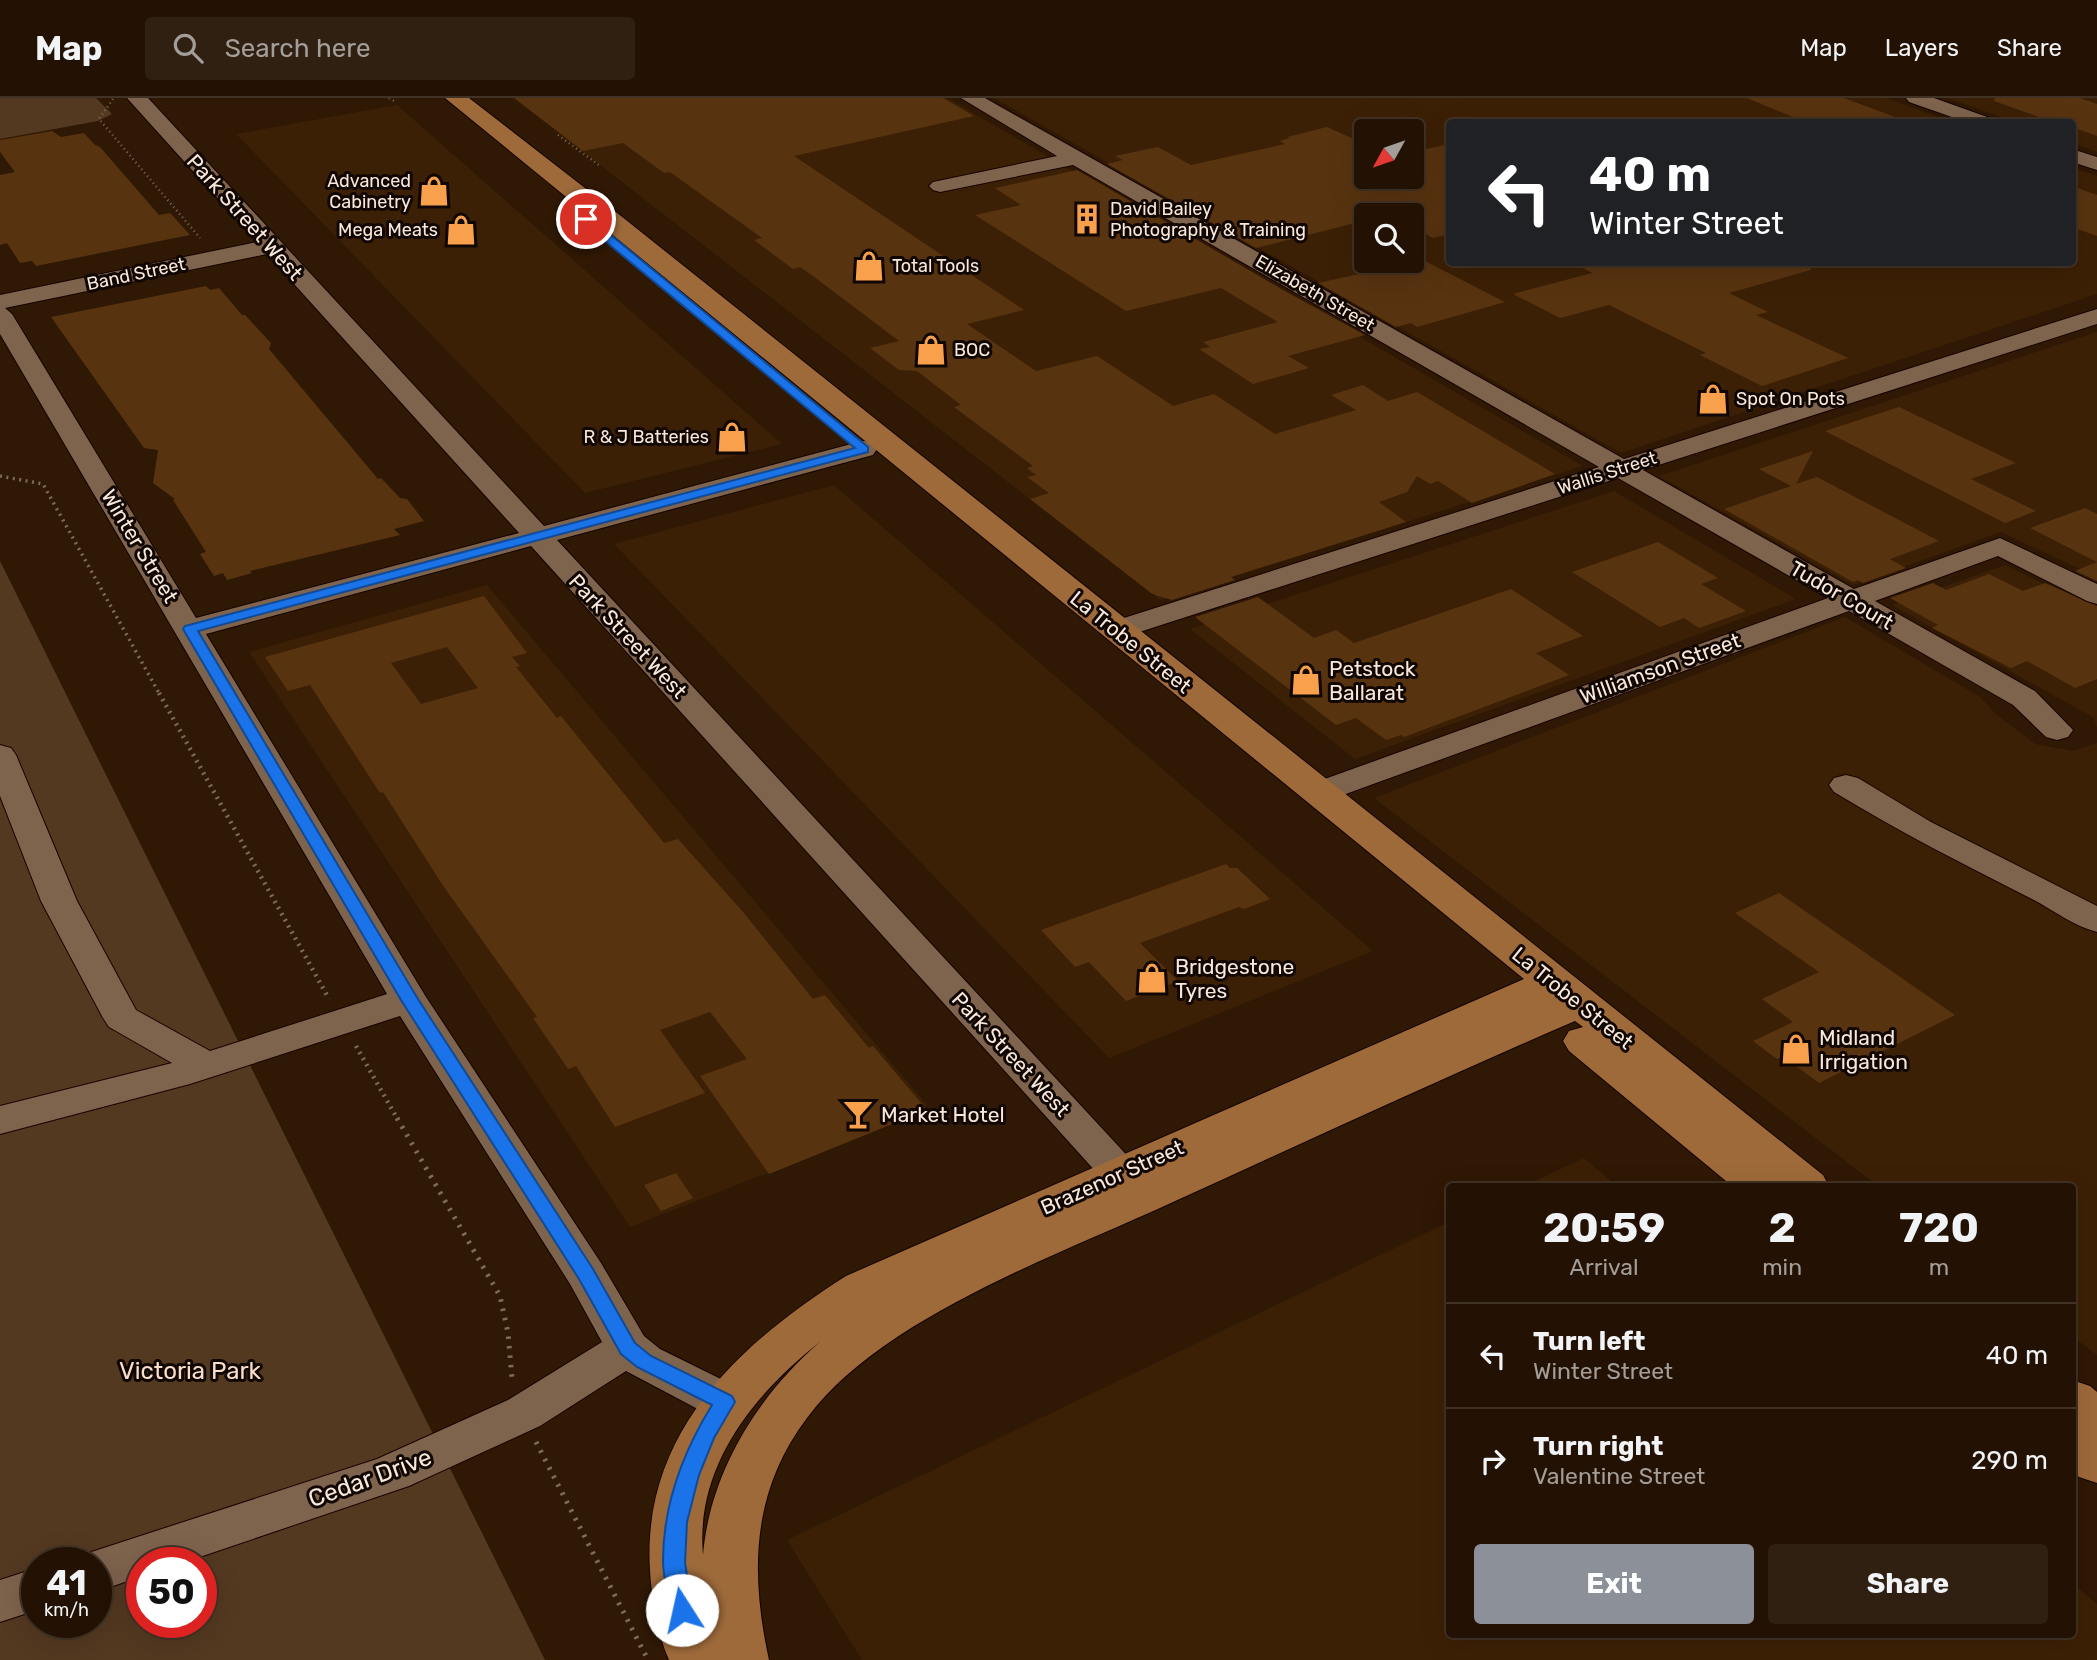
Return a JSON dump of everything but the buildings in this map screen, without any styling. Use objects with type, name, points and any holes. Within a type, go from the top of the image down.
[{"type":"main road","name":"La Trobe Street","points":[[430,98],[876,446]]},
{"type":"main road","name":"La Trobe Street","points":[[456,98],[613,221],[876,446],[1103,634],[1552,998],[1758,1183]]},
{"type":"main road","name":"La Trobe Street","points":[[1552,998],[1803,1183]]},
{"type":"main road","name":"Brazenor Street","points":[[724,1402],[776,1348],[806,1324],[863,1289],[1132,1185],[1552,998]]},
{"type":"main road","name":"Brazenor Street","points":[[779,1418],[824,1366],[887,1321],[1132,1185]]},
{"type":"main road","points":[[697,1660],[682,1610],[674,1563],[676,1522],[688,1475],[704,1435],[724,1402],[779,1418],[765,1437],[749,1475],[729,1559],[730,1607],[741,1660]]},
{"type":"main road","points":[[2076,1403],[2097,1420]]},
{"type":"main road","points":[[2076,1445],[2097,1462]]},
{"type":"street","name":"Park Street West","points":[[137,98],[1132,1185]]},
{"type":"street","name":"Elizabeth Street","points":[[971,98],[1621,468]]},
{"type":"street","points":[[1916,98],[1975,119]]},
{"type":"street","points":[[2076,156],[2097,164]]},
{"type":"street","points":[[940,186],[1075,158]]},
{"type":"street","name":"Band Street","points":[[0,302],[272,246]]},
{"type":"street","name":"Winter Street","points":[[0,314],[409,1000],[586,1274],[628,1348],[644,1362],[724,1402]]},
{"type":"street","name":"Wallis Street","points":[[1103,634],[2097,316]]},
{"type":"street","points":[[190,629],[876,446]]},
{"type":"street","name":"Tudor Court","points":[[1621,468],[2025,698],[2057,730]]},
{"type":"street","name":"Williamson Street","points":[[1306,797],[2000,546],[2097,595]]},
{"type":"street","points":[[0,755],[59,901],[122,1018],[206,1065]]},
{"type":"street","points":[[1846,785],[1919,829],[2046,892],[2097,921]]},
{"type":"street","points":[[0,1120],[206,1065],[409,1000]]},
{"type":"street","name":"Cedar Drive","points":[[112,1566],[392,1473],[524,1413],[628,1348]]},
{"type":"street","points":[[0,1601],[21,1594]]},
{"type":"path","points":[[113,98],[99,119],[216,257]]},
{"type":"path","points":[[389,98],[396,102]]},
{"type":"path","points":[[558,135],[600,166]]},
{"type":"path","points":[[0,476],[43,484],[341,1021],[500,1296],[508,1333],[513,1394],[648,1660]]},
{"type":"shaded area","points":[[514,98],[947,98],[1583,466],[1160,600]]},
{"type":"shaded area","points":[[994,98],[1886,98],[1944,119],[1446,119],[1446,266],[2076,266],[2076,168],[2097,176],[2097,294],[1621,453]]},
{"type":"shaded area","points":[[1947,98],[2097,98],[2097,152],[2076,144],[2076,119],[2006,119]]},
{"type":"shaded area","points":[[397,105],[782,444],[585,493],[236,134]]},
{"type":"shaded area","points":[[2097,332],[2097,577],[2001,532],[1853,585],[1659,476]]},
{"type":"shaded area","points":[[834,485],[1373,951],[1109,1058],[614,544]]},
{"type":"shaded area","points":[[1614,491],[1796,599],[1355,759],[1190,629]]},
{"type":"shaded area","points":[[2005,565],[2097,611],[2097,728],[2094,718],[1892,605]]},
{"type":"shaded area","points":[[487,585],[927,1105],[915,1115],[630,1227],[249,652]]},
{"type":"shaded area","points":[[1845,617],[1980,697],[1996,714],[2035,744],[2073,751],[2097,743],[2097,1355],[2076,1339],[2076,1183],[1874,1183],[1374,798]]},
{"type":"shaded area","points":[[1584,1158],[1613,1183],[1530,1183]]},
{"type":"shaded area","points":[[1446,1223],[1446,1638],[2076,1638],[2076,1586],[2097,1604],[2097,1660],[862,1660],[787,1540]]},
{"type":"green space","points":[[0,98],[96,98],[112,114],[98,121],[0,139]]},
{"type":"green space","name":"Victoria Park","points":[[0,561],[545,1660],[0,1660]]},
{"type":"place","name":"Advanced Cabinetry","points":[[434,191]]},
{"type":"place","name":"David Bailey Photography & Training","points":[[1087,219]]},
{"type":"place","name":"Mega Meats","points":[[461,230]]},
{"type":"place","name":"Total Tools","points":[[869,266]]},
{"type":"place","name":"BOC","points":[[931,350]]},
{"type":"place","name":"Spot On Pots","points":[[1713,399]]},
{"type":"place","name":"R & J Batteries","points":[[732,437]]},
{"type":"place","name":"Petstock Ballarat","points":[[1306,680]]},
{"type":"place","name":"Bridgestone Tyres","points":[[1152,978]]},
{"type":"place","name":"Midland Irrigation","points":[[1796,1049]]},
{"type":"place","name":"Market Hotel","points":[[858,1114]]},
{"type":"route","points":[[586,219],[864,449],[190,629],[409,1000],[586,1274],[628,1348],[644,1362],[724,1402],[704,1435],[688,1475],[676,1522],[674,1563],[682,1610]]}]
